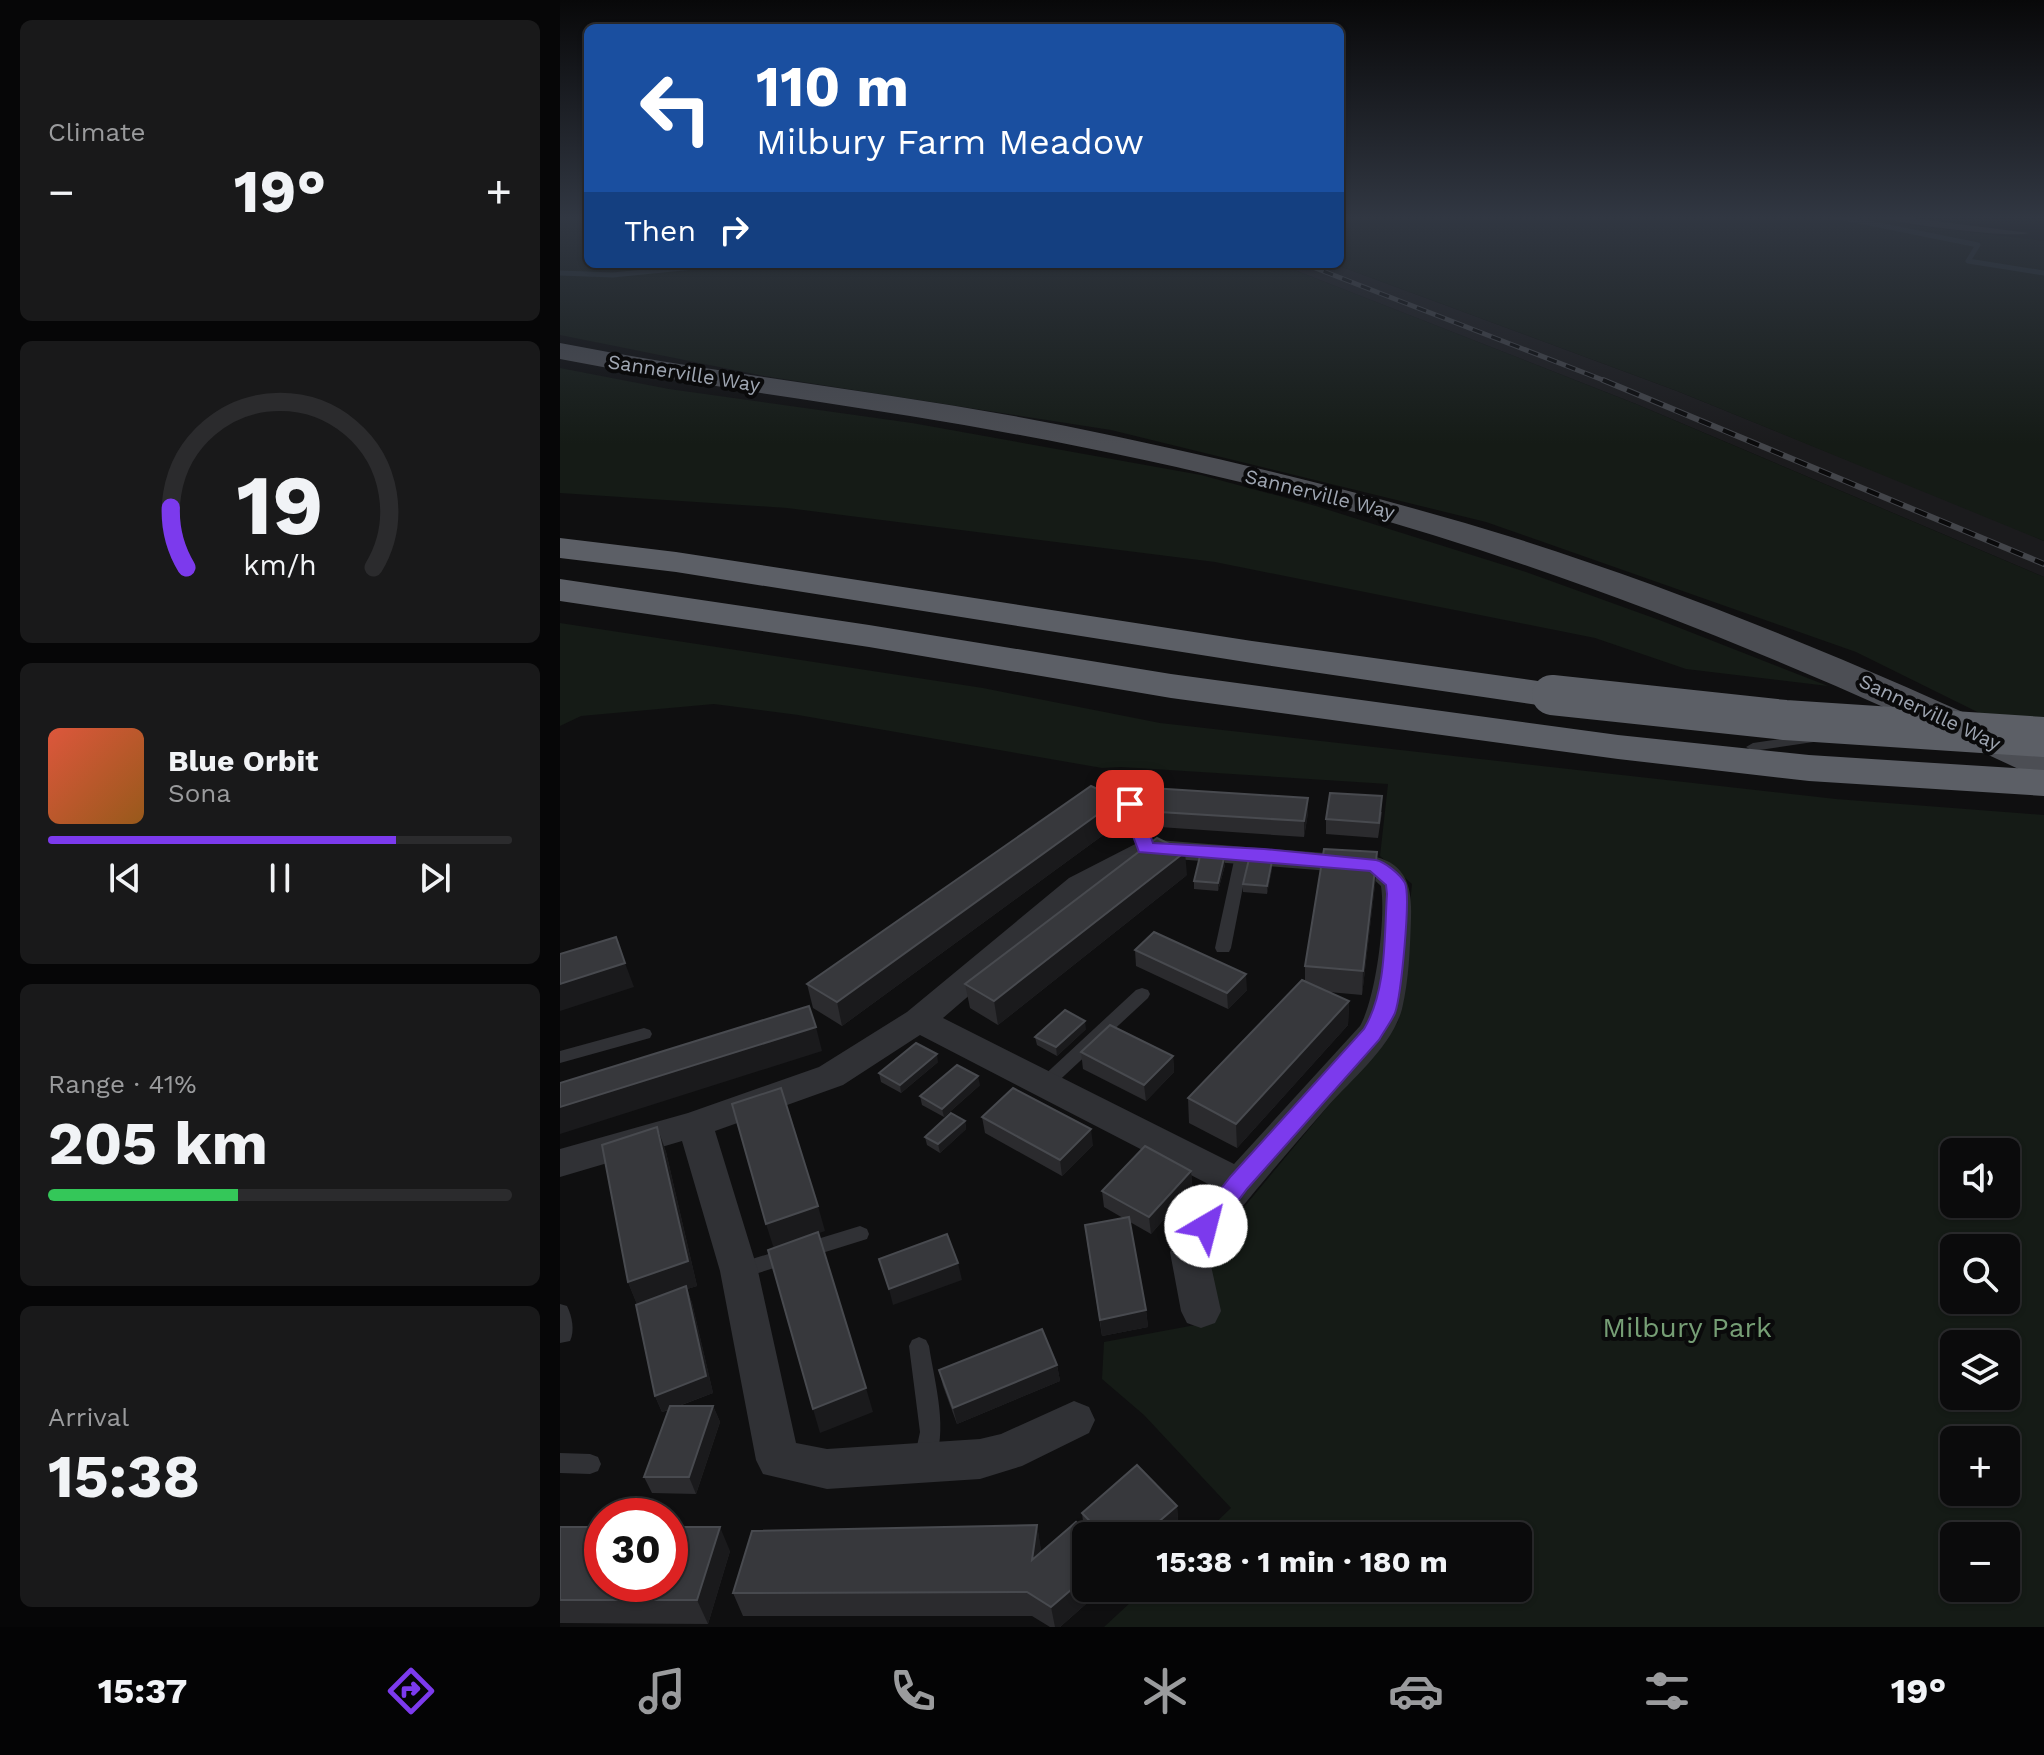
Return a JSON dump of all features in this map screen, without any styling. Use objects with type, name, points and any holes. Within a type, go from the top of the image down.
[{"type":"highway","points":[[560,548],[676,562],[1252,652],[1552,695],[1785,720],[2044,737]]},
{"type":"highway","points":[[560,590],[854,633],[1187,689],[1542,737],[1809,768],[2044,783]]},
{"type":"main road","name":"Sannerville Way","points":[[560,351],[656,370],[960,415],[1208,466],[1381,509],[1560,565],[1696,614],[1875,685],[2044,765]]},
{"type":"street","points":[[560,1163],[695,1124],[831,1076],[919,1020],[1079,885],[1145,848],[1376,866],[1395,883],[1397,894],[1394,952],[1385,1011],[1372,1034],[1239,1183],[1196,1237],[1189,1252],[1201,1311]]},
{"type":"street","points":[[919,1020],[1239,1183]]},
{"type":"street","points":[[695,1124],[739,1271],[778,1460],[827,1469],[980,1459],[1007,1452],[1074,1420]]},
{"type":"lane","points":[[1753,747],[1946,719]]},
{"type":"lane","points":[[1130,804],[1145,848]]},
{"type":"lane","points":[[1223,948],[1242,856]]},
{"type":"lane","points":[[1045,1084],[1142,994]]},
{"type":"lane","points":[[560,1057],[644,1034]]},
{"type":"lane","points":[[739,1271],[860,1234]]},
{"type":"lane","points":[[560,1312],[563,1335]]},
{"type":"lane","points":[[919,1346],[931,1432],[924,1461]]},
{"type":"lane","points":[[560,1463],[590,1464]]},
{"type":"shaded area","points":[[1350,292],[1409,292],[1677,391],[2001,522],[2044,541],[2044,577],[1636,404]]},
{"type":"green space","points":[[560,292],[1350,292],[1636,404],[2044,577],[2044,745],[1856,652],[1486,522],[1111,430],[764,376],[560,335]]},
{"type":"green space","points":[[1409,292],[2044,292],[2044,541],[1677,391]]},
{"type":"green space","points":[[560,368],[669,389],[912,423],[1201,475],[1316,506],[1526,572],[1828,686],[1686,669],[1595,638],[1215,562],[787,508],[560,493]]},
{"type":"green space","name":"Milbury Park","points":[[560,623],[983,688],[1160,723],[1836,799],[2044,815],[2044,1627],[1104,1627],[1131,1602],[1532,1602],[1532,1522],[1216,1522],[1231,1508],[1144,1415],[1102,1379],[1104,1342],[1206,1323],[1205,1254],[1398,1022],[1412,884],[1380,856],[1388,784],[1102,768],[798,715],[714,704],[581,716],[560,726]]},
{"type":"building","points":[[1091,786],[1119,799],[837,1002],[807,984]]},
{"type":"building","points":[[1151,788],[1308,798],[1304,821],[1144,811]]},
{"type":"building","points":[[1330,793],[1382,796],[1379,823],[1326,819]]},
{"type":"building","points":[[1157,838],[1185,852],[994,1001],[965,984]]},
{"type":"building","points":[[1324,849],[1377,852],[1363,971],[1305,966]]},
{"type":"building","points":[[1200,856],[1224,858],[1218,883],[1194,881]]},
{"type":"building","points":[[1249,859],[1272,861],[1267,886],[1243,884]]},
{"type":"building","points":[[1154,932],[1246,974],[1227,993],[1135,950]]},
{"type":"building","points":[[616,937],[625,963],[560,984],[560,954]]},
{"type":"building","points":[[1302,980],[1349,1001],[1236,1124],[1188,1098]]},
{"type":"building","points":[[809,1006],[816,1027],[560,1107],[560,1083]]},
{"type":"building","points":[[1065,1010],[1085,1021],[1056,1047],[1035,1037]]},
{"type":"building","points":[[1110,1025],[1173,1056],[1144,1085],[1081,1052]]},
{"type":"building","points":[[916,1043],[937,1054],[900,1085],[879,1073]]},
{"type":"building","points":[[957,1065],[978,1076],[942,1109],[920,1096]]},
{"type":"building","points":[[781,1088],[818,1206],[766,1224],[732,1104]]},
{"type":"building","points":[[1013,1088],[1091,1129],[1060,1160],[982,1117]]},
{"type":"building","points":[[951,1113],[965,1121],[938,1144],[925,1137]]},
{"type":"building","points":[[657,1127],[688,1261],[628,1282],[602,1145]]},
{"type":"building","points":[[1145,1146],[1191,1171],[1149,1217],[1102,1191]]},
{"type":"building","points":[[1129,1217],[1146,1310],[1100,1320],[1085,1225]]},
{"type":"building","points":[[818,1232],[866,1388],[813,1409],[768,1250]]},
{"type":"building","points":[[947,1234],[958,1263],[889,1289],[879,1259]]},
{"type":"building","points":[[686,1286],[706,1376],[655,1396],[636,1305]]},
{"type":"building","points":[[1042,1329],[1057,1365],[953,1408],[939,1370]]},
{"type":"building","points":[[670,1406],[713,1406],[689,1477],[644,1477]]},
{"type":"building","points":[[1137,1465],[1177,1506],[1158,1522],[1091,1522],[1082,1513]]},
{"type":"building","points":[[1037,1525],[1032,1560],[1072,1525],[1072,1589],[1051,1607],[1027,1592],[733,1593],[752,1531]]},
{"type":"building","points":[[560,1527],[584,1527],[584,1600],[560,1600]]},
{"type":"building","points":[[688,1527],[720,1527],[697,1600],[688,1600]]},
{"type":"railway","points":[[1377,292],[1605,381]]},
{"type":"railway","points":[[1605,381],[2044,564]]},
{"type":"route","points":[[1130,804],[1145,848],[1376,866],[1395,883],[1397,894],[1394,952],[1385,1011],[1372,1034],[1239,1183],[1206,1226]]}]
